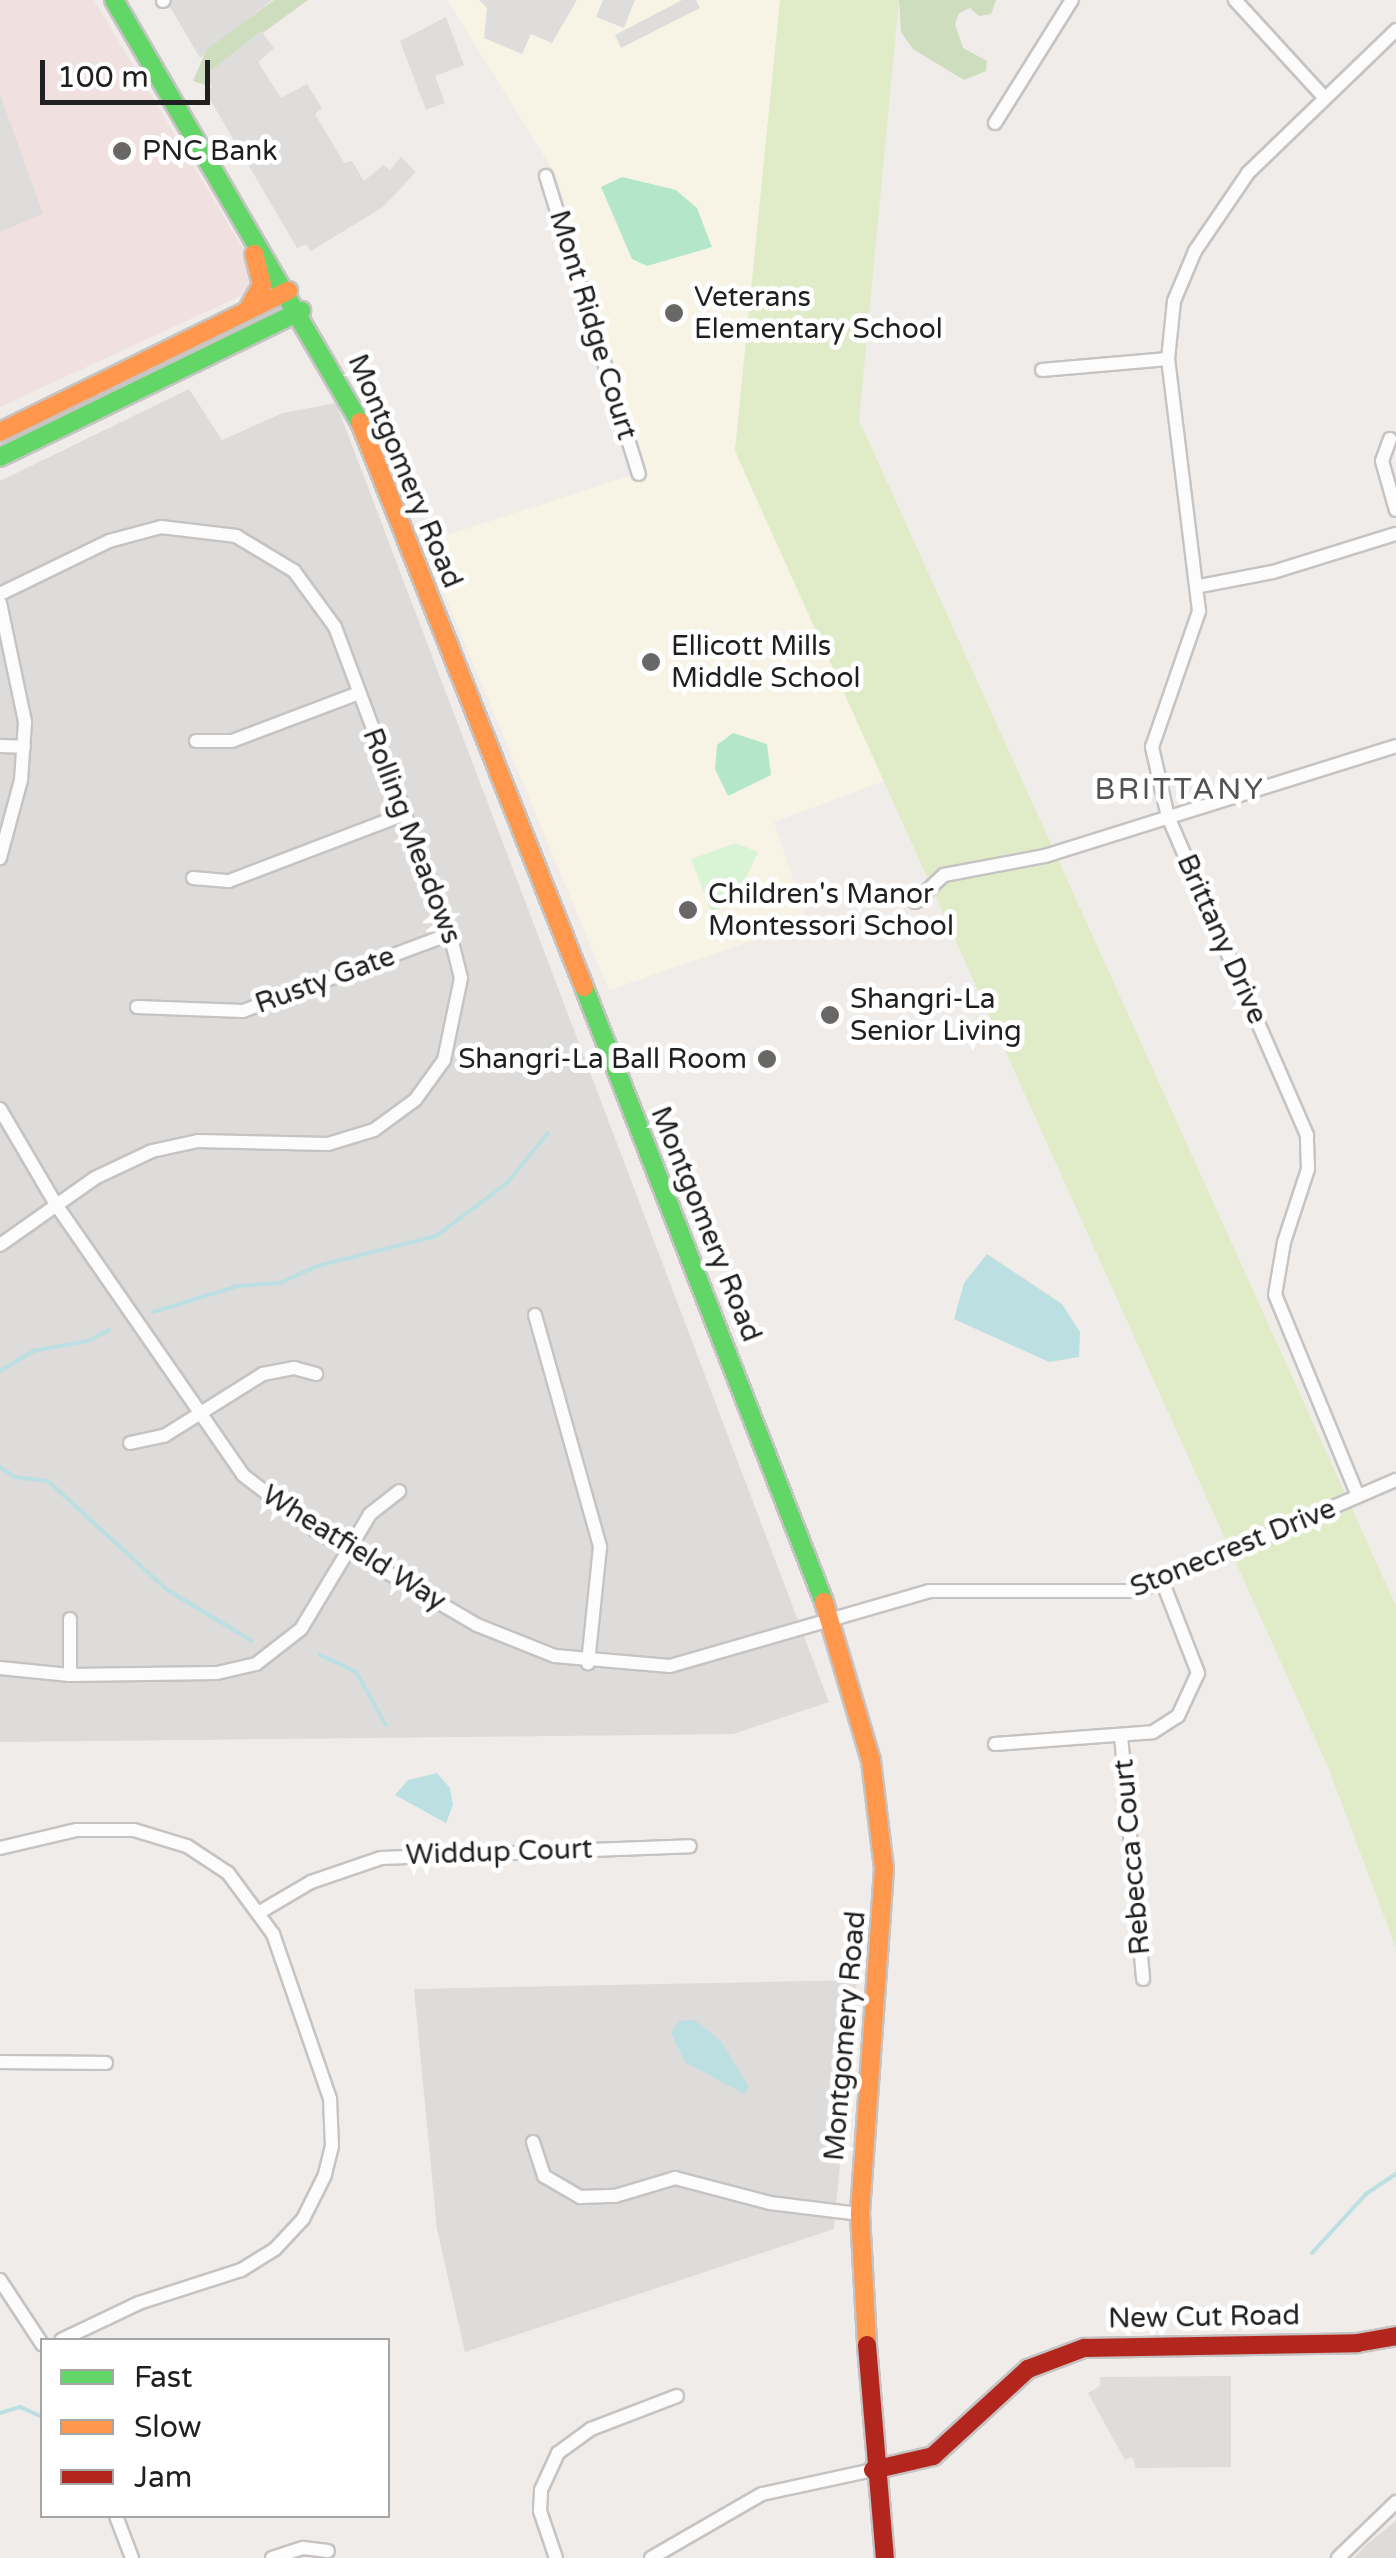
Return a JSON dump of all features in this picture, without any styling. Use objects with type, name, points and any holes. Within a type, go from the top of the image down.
[{"type":"main road","name":"Montgomery Road","points":[[114,0],[288,291],[368,440],[830,1618],[868,1747],[884,1869],[860,2214],[873,2470],[884,2558]]},
{"type":"main road","points":[[200,147],[194,158],[264,276],[246,311]]},
{"type":"main road","points":[[0,432],[288,291]]},
{"type":"main road","points":[[0,457],[300,312]]},
{"type":"main road","name":"New Cut Road","points":[[873,2470],[933,2456],[1028,2369],[1084,2348],[1357,2343],[1396,2336]]},
{"type":"street","points":[[995,123],[1072,0]]},
{"type":"street","points":[[1235,0],[1324,97]]},
{"type":"street","name":"Brittany Drive","points":[[1358,1496],[1275,1295],[1308,1169],[1307,1135],[1168,817],[1154,770],[1154,727],[1194,636],[1200,586],[1168,359],[1174,302],[1210,226],[1272,146],[1396,30]]},
{"type":"street","name":"Mont Ridge Court","points":[[546,176],[639,474]]},
{"type":"street","points":[[1042,370],[1168,359]]},
{"type":"street","points":[[1390,439],[1382,462],[1396,510]]},
{"type":"street","name":"Rolling Meadows","points":[[0,594],[147,529],[190,526],[236,536],[277,558],[310,588],[335,628],[450,934],[461,978],[452,1040],[431,1081],[395,1117],[328,1144],[172,1145],[114,1166],[0,1245]]},
{"type":"street","points":[[1200,586],[1273,572],[1396,534]]},
{"type":"street","points":[[0,603],[20,676],[24,748],[0,858]]},
{"type":"street","points":[[196,741],[232,741],[359,694]]},
{"type":"street","points":[[0,746],[24,748]]},
{"type":"street","points":[[915,902],[944,875],[1045,856],[1396,746]]},
{"type":"street","points":[[193,878],[229,880],[404,814]]},
{"type":"street","name":"Rusty Gate","points":[[137,1008],[244,1011],[450,934]]},
{"type":"street","name":"Wheatfield Way","points":[[0,1109],[57,1206],[198,1414],[265,1495],[350,1550],[477,1625],[588,1664],[670,1666],[715,1658],[830,1618]]},
{"type":"street","points":[[535,1314],[600,1547],[588,1664]]},
{"type":"street","points":[[130,1443],[154,1441],[263,1374],[294,1368],[316,1374]]},
{"type":"street","name":"Stonecrest Drive","points":[[830,1618],[929,1591],[1105,1595],[1163,1583],[1396,1480]]},
{"type":"street","points":[[0,1668],[70,1675],[218,1673],[256,1664],[301,1629],[370,1514],[399,1491]]},
{"type":"street","points":[[994,1744],[1120,1736],[1166,1725],[1194,1690],[1196,1656],[1163,1583]]},
{"type":"street","points":[[70,1619],[70,1675]]},
{"type":"street","name":"Rebecca Court","points":[[1120,1736],[1143,1979]]},
{"type":"street","points":[[0,1848],[77,1830],[161,1836],[228,1874],[260,1912],[284,1961],[330,2099],[332,2146],[317,2195],[289,2236],[261,2260],[109,2315],[64,2338]]},
{"type":"street","name":"Widdup Court","points":[[260,1912],[312,1882],[381,1858],[690,1846]]},
{"type":"street","points":[[0,2062],[106,2063]]},
{"type":"street","points":[[533,2142],[544,2176],[580,2197],[615,2196],[675,2178],[770,2203],[860,2214]]},
{"type":"street","points":[[0,2280],[40,2341]]},
{"type":"street","points":[[556,2558],[540,2511],[541,2490],[558,2453],[590,2428],[677,2396]]},
{"type":"street","points":[[651,2558],[762,2494],[873,2470]]},
{"type":"street","points":[[1338,2558],[1396,2502]]},
{"type":"street","points":[[117,2518],[132,2558]]},
{"type":"street","points":[[272,2558],[303,2548],[328,2551]]},
{"type":"shaded area","points":[[0,0],[94,0],[257,272],[249,292],[0,407]]},
{"type":"shaded area","points":[[166,0],[272,0],[200,58]]},
{"type":"shaded area","points":[[447,0],[780,0],[735,451],[884,781],[774,822],[807,922],[609,990],[423,543],[647,470],[556,175]]},
{"type":"shaded area","points":[[479,0],[577,0],[552,43],[531,34],[522,54],[484,38],[487,8]]},
{"type":"shaded area","points":[[603,0],[635,0],[624,28],[596,17]]},
{"type":"shaded area","points":[[682,0],[696,0],[700,8],[621,48],[615,35]]},
{"type":"shaded area","points":[[446,17],[464,65],[435,76],[445,103],[426,110],[400,41]]},
{"type":"shaded area","points":[[261,31],[274,48],[258,62],[281,98],[307,84],[322,108],[315,114],[344,163],[352,161],[364,181],[383,165],[390,170],[401,157],[416,172],[383,207],[311,251],[306,244],[297,248],[205,91],[212,87],[205,75]]},
{"type":"shaded area","points":[[0,94],[43,214],[0,232]]},
{"type":"shaded area","points":[[189,389],[222,440],[283,413],[336,403],[829,1702],[733,1734],[0,1742],[0,481]]},
{"type":"shaded area","points":[[857,1980],[834,2229],[465,2352],[437,2229],[414,1989]]},
{"type":"shaded area","points":[[1231,2376],[1231,2467],[1136,2468],[1132,2457],[1125,2460],[1088,2393],[1100,2386],[1100,2377]]},
{"type":"shaded area","points":[[1396,2521],[1396,2558],[1354,2558],[1367,2544]]},
{"type":"green space","points":[[274,0],[308,0],[205,75],[206,85],[193,81],[207,49]]},
{"type":"green space","points":[[780,0],[899,0],[859,420],[1396,1606],[1396,1948],[1328,1767],[735,451]]},
{"type":"green space","points":[[899,0],[996,0],[991,14],[979,16],[970,8],[959,13],[955,24],[963,48],[987,61],[986,71],[964,80],[913,49],[901,32]]},
{"type":"green space","points":[[622,177],[676,190],[697,208],[712,247],[647,266],[632,259],[601,187]]},
{"type":"green space","points":[[733,733],[767,744],[771,775],[728,796],[715,769],[717,745]]},
{"type":"green space","points":[[736,843],[758,852],[734,904],[711,911],[691,859]]},
{"type":"water","points":[[987,1254],[1062,1304],[1080,1332],[1079,1357],[1049,1362],[954,1319],[964,1283]]},
{"type":"water","points":[[437,1773],[450,1788],[453,1805],[446,1823],[395,1795],[408,1780]]},
{"type":"water","points":[[694,2020],[721,2041],[749,2087],[744,2094],[685,2062],[671,2033],[679,2021]]},
{"type":"waterway","points":[[153,1312],[238,1286],[280,1283],[317,1266],[436,1236],[506,1184],[548,1133]]},
{"type":"waterway","points":[[0,1371],[33,1351],[88,1341],[109,1330]]},
{"type":"waterway","points":[[0,1467],[15,1477],[48,1481],[166,1589],[252,1641]]},
{"type":"waterway","points":[[320,1655],[356,1672],[386,1725]]},
{"type":"waterway","points":[[1312,2253],[1366,2194],[1396,2174]]},
{"type":"waterway","points":[[0,2413],[20,2407],[40,2416]]},
{"type":"traffic: fast","points":[[114,0],[360,422]]},
{"type":"traffic: fast","points":[[0,457],[301,311]]},
{"type":"traffic: fast","points":[[584,987],[824,1602]]},
{"type":"traffic: slow","points":[[247,311],[262,285],[254,254]]},
{"type":"traffic: slow","points":[[0,432],[288,291]]},
{"type":"traffic: slow","points":[[360,422],[584,987]]},
{"type":"traffic: slow","points":[[824,1602],[871,1761],[884,1869],[860,2214],[867,2345]]},
{"type":"traffic: jam","points":[[873,2470],[933,2456],[1028,2369],[1084,2348],[1357,2343],[1396,2336]]},
{"type":"traffic: jam","points":[[867,2345],[885,2558]]},
{"type":"place","name":"PNC Bank","points":[[122,151]]},
{"type":"place","name":"Veterans Elementary School","points":[[674,313]]},
{"type":"place","name":"Ellicott Mills Middle School","points":[[651,662]]},
{"type":"place","name":"Children's Manor Montessori School","points":[[688,910]]},
{"type":"place","name":"Shangri-La Senior Living","points":[[830,1015]]},
{"type":"place","name":"Shangri-La Ball Room","points":[[767,1059]]},
{"type":"district","name":"BRITTANY","points":[[1180,790]]}]
